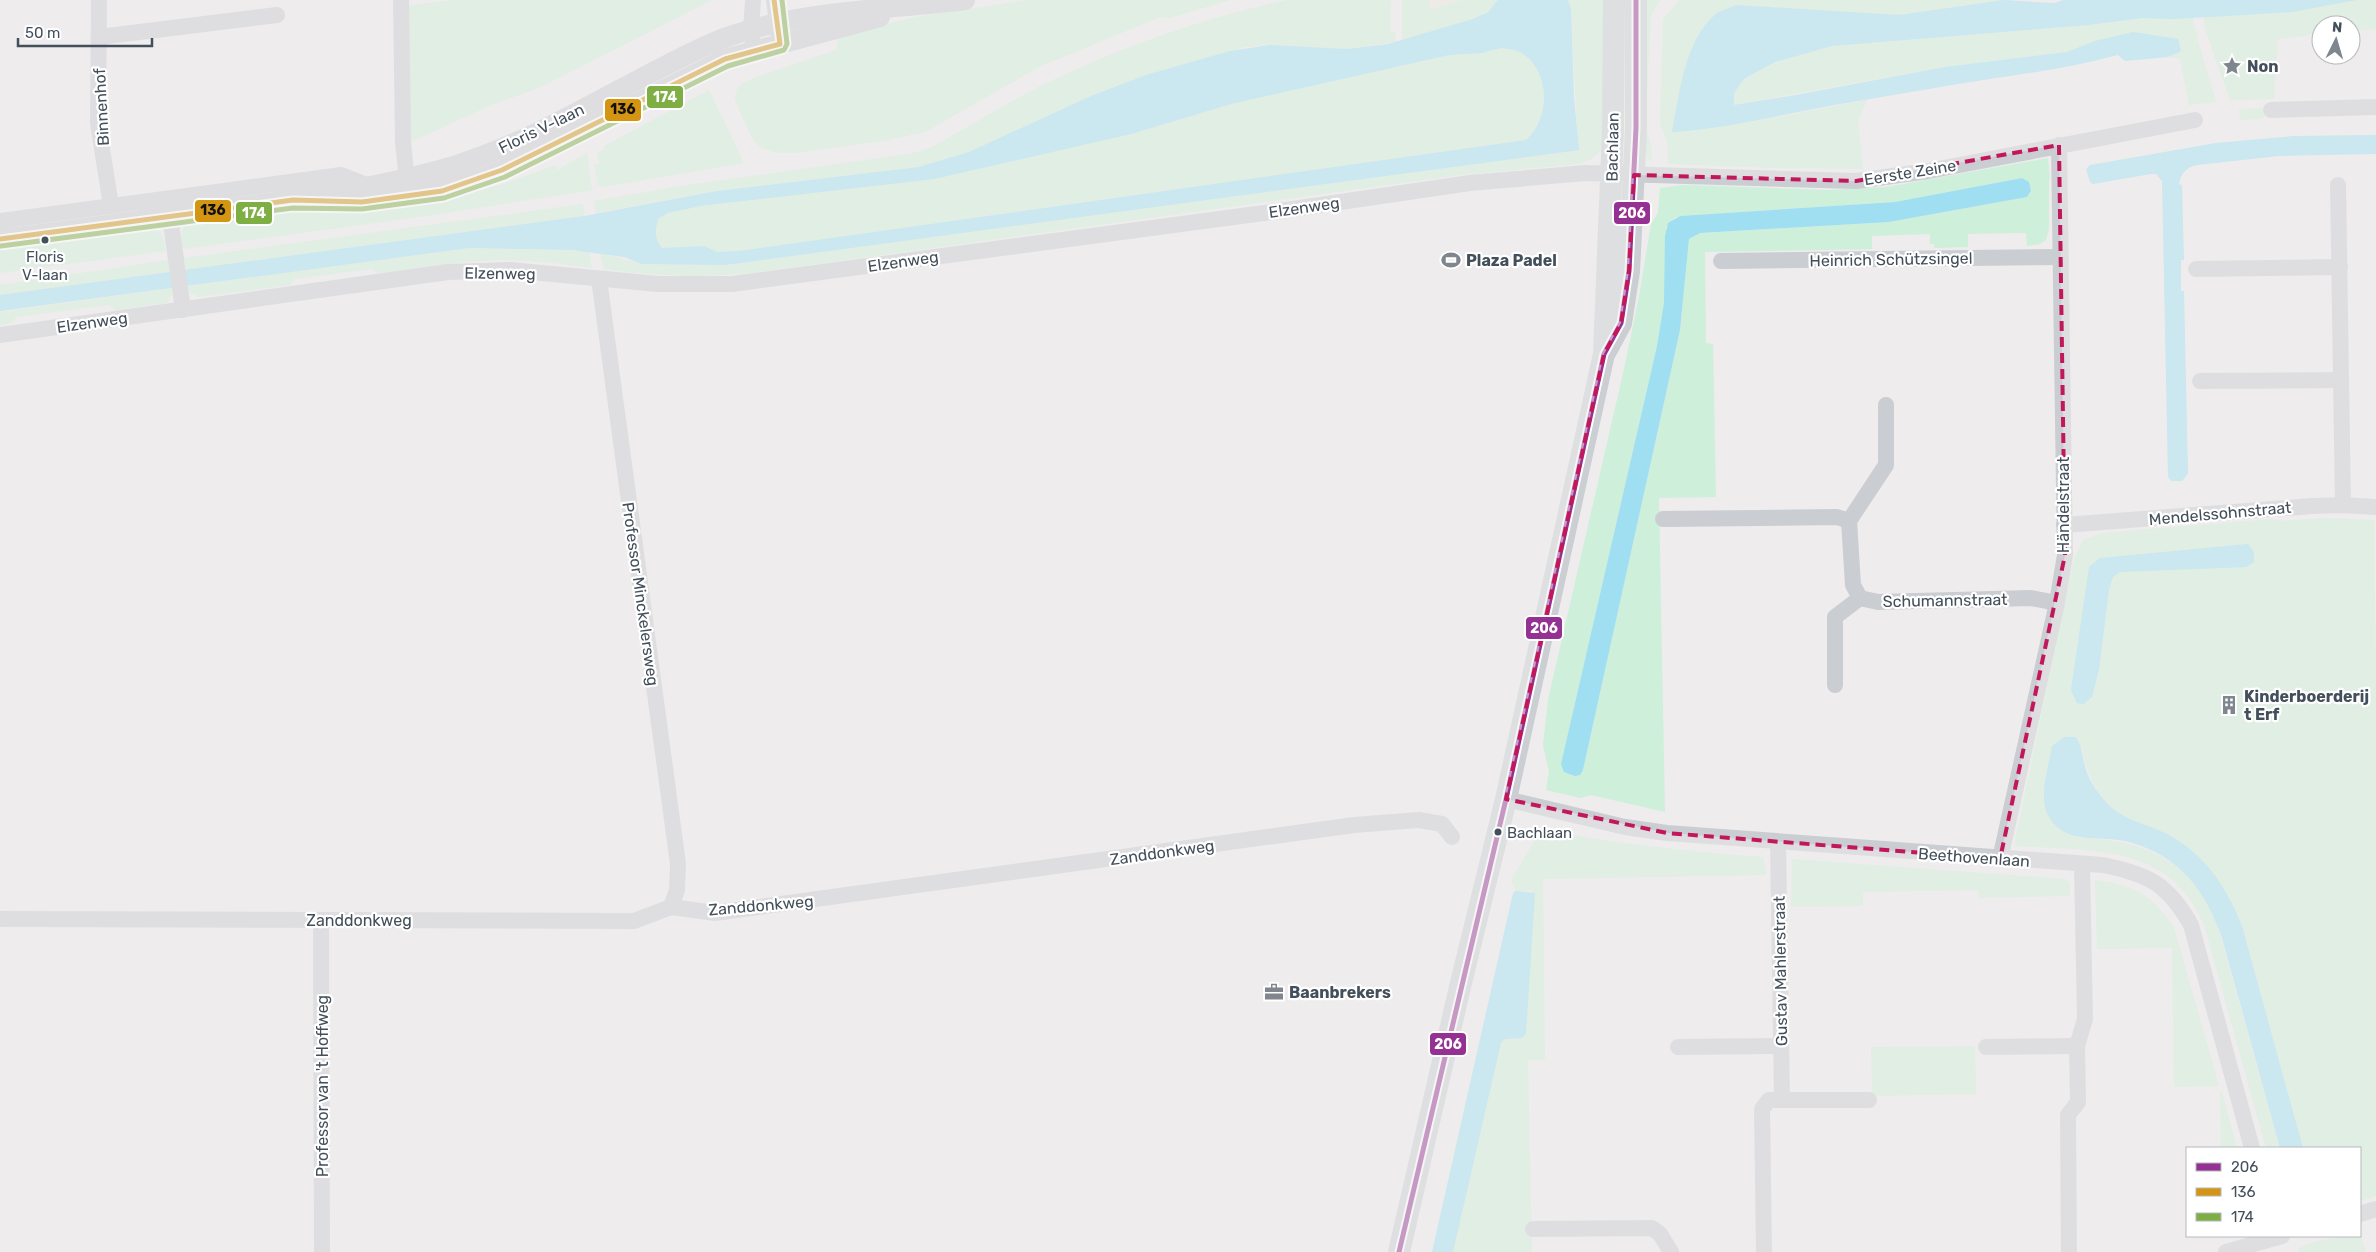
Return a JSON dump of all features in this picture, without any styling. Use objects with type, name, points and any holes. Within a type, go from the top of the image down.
[{"type":"main road","name":"Bachlaan","points":[[1399,1252],[1460,987],[1506,799],[1604,354],[1621,323],[1629,271],[1614,0]]},
{"type":"main road","name":"Bachlaan","points":[[1623,174],[1636,0]]},
{"type":"street","name":"Binnenhof","points":[[99,0],[98,123],[111,206]]},
{"type":"street","points":[[401,0],[403,142],[408,187]]},
{"type":"street","points":[[754,0],[751,30],[754,51]]},
{"type":"street","points":[[774,0],[780,44]]},
{"type":"street","name":"Floris V-laan","points":[[293,200],[362,202],[408,187],[550,125],[695,50],[751,30],[777,23],[850,12],[923,6],[965,0]]},
{"type":"street","name":"Floris V-laan","points":[[0,239],[293,200],[369,186],[408,187],[442,191],[502,170],[725,59],[780,44],[850,12]]},
{"type":"street","points":[[99,37],[117,37],[277,15]]},
{"type":"street","points":[[2271,110],[2376,106]]},
{"type":"street","name":"Eerste Zeine","points":[[1623,174],[1856,181],[1928,171],[2195,120]]},
{"type":"street","name":"Händelstraat","points":[[2000,858],[2057,603],[2065,555],[2059,146]]},
{"type":"street","name":"Elzenweg","points":[[0,335],[448,272],[510,270],[658,284],[732,284],[1262,213],[1470,183],[1586,173],[1623,174]]},
{"type":"street","points":[[0,221],[341,175],[369,186]]},
{"type":"street","points":[[2338,185],[2343,504]]},
{"type":"street","points":[[170,216],[183,310]]},
{"type":"street","name":"Heinrich Schützsingel","points":[[1720,261],[2061,257]]},
{"type":"street","points":[[2196,268],[2340,267]]},
{"type":"street","name":"Professor Minckelersweg","points":[[599,279],[678,864],[677,890],[671,907]]},
{"type":"street","points":[[2200,381],[2341,380]]},
{"type":"street","points":[[1663,519],[1837,517],[1849,521],[1886,466],[1886,405]]},
{"type":"street","name":"Mendelssohnstraat","points":[[2064,525],[2343,504],[2376,507]]},
{"type":"street","name":"Schumannstraat","points":[[1849,521],[1853,585],[1860,598],[1878,602],[2031,598],[2057,603]]},
{"type":"street","points":[[1835,685],[1835,617],[1860,598]]},
{"type":"street","name":"Beethovenlaan","points":[[1506,799],[1625,827],[1667,833],[2103,865],[2133,871],[2162,887],[2184,914],[2191,926],[2252,1147]]},
{"type":"street","name":"Zanddonkweg","points":[[0,919],[634,921],[671,907],[715,913],[1364,824],[1419,820],[1442,824],[1452,837]]},
{"type":"street","name":"Gustav Mahlerstraat","points":[[1764,1252],[1762,1109],[1776,1100],[1781,1046],[1778,842]]},
{"type":"street","points":[[2069,1252],[2068,1115],[2078,1102],[2077,1046],[2085,1019],[2082,864]]},
{"type":"street","name":"Professor van 't Hoffweg","points":[[321,920],[322,1252]]},
{"type":"street","points":[[1678,1047],[1781,1046]]},
{"type":"street","points":[[1986,1047],[2077,1046]]},
{"type":"street","points":[[1776,1100],[1869,1100]]},
{"type":"street","points":[[2361,1214],[2376,1209]]},
{"type":"street","points":[[1534,1229],[1652,1228],[1660,1234],[1671,1252]]},
{"type":"street","points":[[2226,1252],[2279,1240]]},
{"type":"highlighted area","points":[[2059,145],[2065,555],[2000,859],[1667,833],[1506,799],[1604,354],[1621,323],[1629,271],[1634,175],[1856,181]]},
{"type":"green space","points":[[453,0],[712,0],[539,88],[491,105],[411,142],[405,6]]},
{"type":"green space","points":[[1028,0],[1231,0],[1169,18],[1160,17],[1039,67],[925,132],[883,141],[795,153],[776,153],[762,148],[753,140],[735,99],[736,91],[741,84],[756,77],[836,50],[839,37],[915,17]]},
{"type":"green space","points":[[1287,0],[1391,0],[1390,31],[1395,32],[1396,42],[1347,49],[1270,45],[1245,47],[1146,75],[1091,96],[969,152],[919,167],[717,191],[596,213],[594,201],[693,184],[909,154],[930,148],[1037,88],[1081,67],[1168,33],[1227,15]]},
{"type":"green space","points":[[1402,0],[1428,0],[1431,9],[1462,0],[1498,0],[1481,15],[1468,21],[1402,40]]},
{"type":"green space","points":[[1568,0],[1605,0],[1605,148],[1591,159],[1578,164],[1460,175],[752,273],[678,276],[604,269],[600,253],[641,264],[725,265],[1578,150],[1571,9]]},
{"type":"green space","points":[[1645,0],[1660,0],[1651,16],[1645,127],[1651,145],[1652,163],[1644,152]]},
{"type":"green space","points":[[1680,0],[2004,0],[1899,15],[1737,5],[1672,131],[1746,123],[1867,100],[1858,121],[1863,169],[1668,164],[1667,141],[1660,124],[1663,19]]},
{"type":"green space","points":[[2357,0],[2376,0],[2376,29],[2361,30],[2361,15],[2311,15],[2311,35],[2278,39],[2274,99],[2230,100],[2205,29],[2203,16],[2292,12]]},
{"type":"green space","points":[[2193,17],[2200,49],[2216,102],[2189,105],[2180,59],[2168,57],[2180,51],[2095,41],[2067,52],[1945,67],[1734,105],[1734,93],[1744,80],[1775,62],[1832,46],[2088,25],[2143,18]]},
{"type":"green space","points":[[1501,48],[1518,51],[1530,60],[1538,70],[1542,82],[1544,107],[1534,131],[1526,140],[739,251],[717,252],[704,246],[662,248],[656,238],[658,219],[673,212],[698,206],[723,204],[1131,134],[1231,104],[1449,55],[1482,53]]},
{"type":"green space","points":[[709,90],[744,163],[604,187],[598,185],[594,165],[600,164],[597,153],[605,149],[604,146]]},
{"type":"green space","points":[[2269,107],[2270,113],[2259,119],[2240,120],[2239,110]]},
{"type":"green space","points":[[587,153],[592,190],[427,216],[184,249],[182,242],[181,234],[185,225],[298,208],[369,207],[470,192],[503,184],[556,165],[557,170]]},
{"type":"green space","points":[[2048,158],[2050,179],[2049,229],[2046,240],[2040,244],[2027,246],[2026,233],[1968,234],[1968,247],[1934,248],[1934,244],[1930,244],[1930,234],[1872,236],[1872,249],[1705,252],[1706,343],[1713,344],[1716,497],[1659,498],[1665,812],[1591,795],[1580,798],[1546,790],[1549,771],[1543,745],[1548,700],[1624,369],[1639,297],[1651,224],[1658,213],[1660,188],[1683,185],[1827,190],[1887,187]],"holes":[[[2022,178],[2029,182],[2031,192],[2027,197],[1889,222],[1700,233],[1689,239],[1680,330],[1583,770],[1561,764],[1657,346],[1663,314],[1666,276],[1666,228],[1674,218],[1680,216],[1895,202]]]},
{"type":"green space","points":[[583,204],[584,216],[187,270],[184,258]]},
{"type":"green space","points":[[154,229],[162,234],[166,251],[0,273],[0,250]]},
{"type":"green space","points":[[469,248],[589,251],[592,268],[532,261],[496,260],[378,274],[372,269],[294,279],[291,285],[199,297],[189,292],[188,286]]},
{"type":"green space","points":[[168,260],[169,272],[0,295],[0,285]]},
{"type":"green space","points":[[172,288],[173,294],[166,303],[115,310],[110,305],[16,317],[12,323],[0,325],[0,312]]},
{"type":"green space","points":[[2325,518],[2374,520],[2376,680],[2376,1196],[2361,1201],[2361,1147],[2303,1147],[2242,926],[2231,901],[2209,868],[2190,850],[2174,839],[2134,822],[2113,809],[2098,791],[2092,780],[2087,769],[2082,746],[2077,837],[2121,842],[2157,854],[2173,864],[2201,893],[2214,913],[2280,1147],[2266,1147],[2205,928],[2190,900],[2172,880],[2150,866],[2126,857],[2100,851],[2014,846],[2074,558],[2083,540],[2102,533],[2271,519],[2279,521]]},
{"type":"green space","points":[[1537,828],[1650,846],[1763,857],[1766,875],[1543,879],[1545,1060],[1528,1060],[1532,1252],[1453,1252],[1501,1043],[1505,1039],[1522,1038],[1526,1033],[1532,891],[1516,891],[1511,880],[1535,840]]},
{"type":"green space","points":[[1792,859],[2066,879],[2070,884],[2070,896],[1979,898],[1978,890],[1863,892],[1863,906],[1791,907]]},
{"type":"green space","points":[[2095,880],[2121,885],[2141,894],[2158,907],[2174,928],[2219,1086],[2174,1087],[2172,948],[2097,949]]},
{"type":"green space","points":[[1975,1046],[1976,1094],[1872,1096],[1871,1047]]},
{"type":"green space","points":[[2220,1092],[2222,1092],[2237,1147],[2221,1147]]},
{"type":"green space","points":[[2361,1236],[2366,1252],[2298,1252],[2300,1247],[2322,1240]]},
{"type":"sand","points":[[1428,0],[1462,0],[1430,9]]},
{"type":"water","points":[[1498,0],[1568,0],[1571,9],[1574,98],[1579,150],[725,265],[641,264],[624,257],[572,250],[469,248],[0,311],[0,295],[584,216],[717,191],[919,167],[969,152],[1091,96],[1146,75],[1230,51],[1270,45],[1347,49],[1388,44],[1473,19],[1488,12]],"holes":[[[1501,48],[1518,51],[1530,60],[1538,70],[1542,82],[1544,95],[1540,120],[1526,140],[739,251],[717,252],[704,246],[662,248],[656,238],[658,219],[668,213],[700,206],[934,179],[1131,134],[1231,104],[1449,55],[1482,53]]]},
{"type":"water","points":[[2004,0],[2055,3],[2063,0],[2357,0],[2292,12],[2174,19],[2143,18],[2088,25],[1832,46],[1775,62],[1744,79],[1734,93],[1734,105],[1945,67],[2067,52],[2095,41],[2133,32],[2178,39],[2181,51],[2168,57],[2125,61],[2118,55],[2046,70],[1848,103],[1738,124],[1672,132],[1681,85],[1690,53],[1705,25],[1723,10],[1737,5],[1899,15]]},
{"type":"water","points":[[2376,135],[2376,154],[2279,156],[2197,165],[2187,169],[2181,177],[2179,184],[2182,185],[2184,260],[2181,260],[2181,291],[2184,291],[2188,474],[2182,481],[2171,481],[2168,477],[2162,181],[2156,174],[2151,174],[2093,184],[2090,182],[2086,169],[2090,165],[2216,143],[2293,136]]},
{"type":"water","points":[[2022,178],[2029,182],[2031,191],[2027,197],[1889,222],[1700,233],[1689,239],[1680,330],[1583,770],[1580,775],[1575,776],[1564,772],[1561,764],[1657,346],[1664,303],[1665,236],[1668,223],[1680,216],[1895,202]]},
{"type":"water","points":[[2248,544],[2254,552],[2254,562],[2246,567],[2120,572],[2113,577],[2109,589],[2099,669],[2092,697],[2083,704],[2077,703],[2071,690],[2089,567],[2100,558]]},
{"type":"water","points":[[2064,737],[2076,737],[2092,783],[2111,807],[2127,818],[2156,829],[2186,846],[2210,868],[2228,895],[2242,926],[2303,1147],[2280,1147],[2222,938],[2208,905],[2189,878],[2163,856],[2129,842],[2072,835],[2062,831],[2054,824],[2047,813],[2044,798],[2052,746]]},
{"type":"water","points":[[1516,891],[1535,893],[1526,1033],[1522,1038],[1505,1039],[1501,1043],[1453,1252],[1432,1252],[1513,893]]},
{"type":"transit line","name":"136","points":[[0,239],[293,200],[362,202],[442,191],[502,170],[725,59],[780,44],[774,0]]},
{"type":"transit line","name":"174","points":[[1,246],[293,208],[362,209],[444,198],[505,177],[728,66],[784,50],[787,44],[782,0]]},
{"type":"transit line","name":"206","points":[[1399,1252],[1506,799],[1604,354],[1621,323],[1629,271],[1636,128],[1636,0]]},
{"type":"place","name":"Non","points":[[2232,66]]},
{"type":"place","name":"Floris V-laan","points":[[45,240]]},
{"type":"place","name":"Plaza Padel","points":[[1451,260]]},
{"type":"place","name":"Kinderboerderij t Erf","points":[[2229,705]]},
{"type":"place","name":"Bachlaan","points":[[1498,832]]},
{"type":"place","name":"Baanbrekers","points":[[1274,992]]}]
